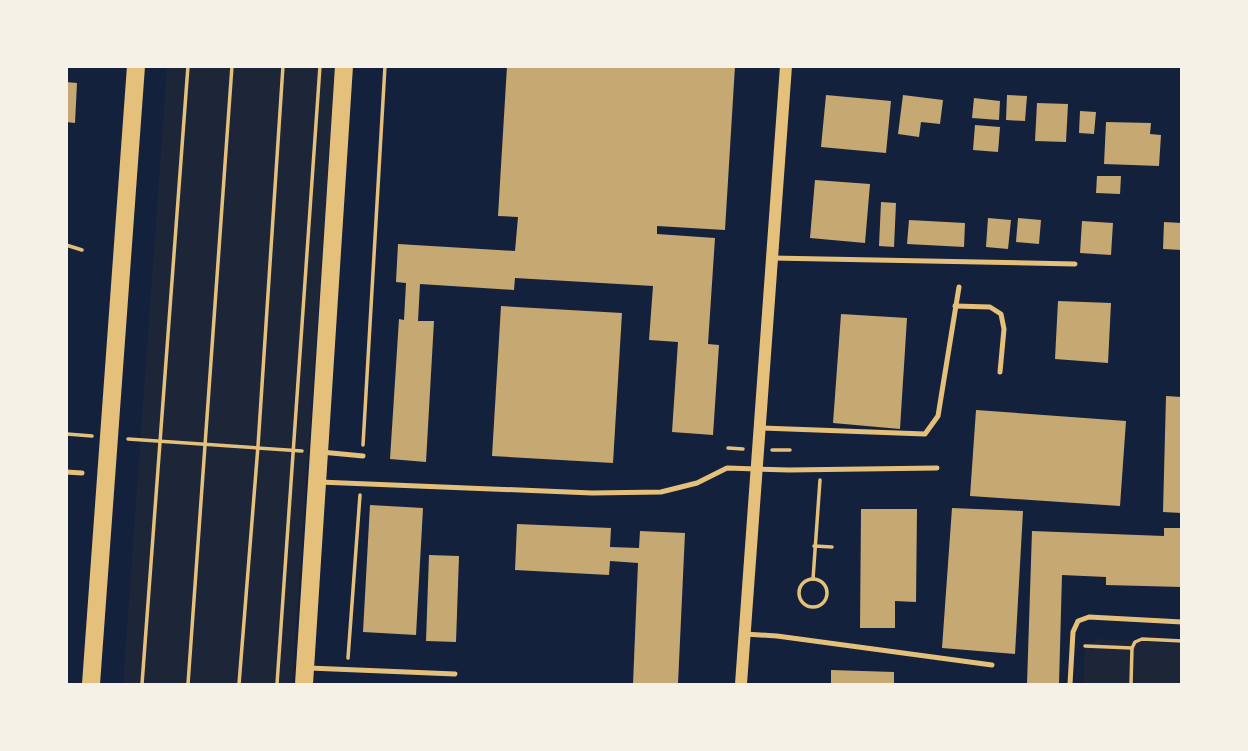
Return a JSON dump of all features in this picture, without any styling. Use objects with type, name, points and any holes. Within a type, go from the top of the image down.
[{"type":"main road","points":[[91,684],[136,66]]},
{"type":"main road","points":[[305,676],[317,452],[344,66]]},
{"type":"street","points":[[741,684],[786,66]]},
{"type":"lane","points":[[772,258],[1075,264]]},
{"type":"lane","points":[[760,428],[925,434],[938,416],[958,287]]},
{"type":"lane","points":[[956,306],[990,307],[1001,314],[1004,329],[1000,372]]},
{"type":"lane","points":[[317,452],[363,456]]},
{"type":"lane","points":[[316,481],[592,493],[661,492],[697,483],[727,468],[937,468]]},
{"type":"lane","points":[[66,472],[82,472]]},
{"type":"lane","points":[[1070,684],[1073,632],[1078,621],[1089,617],[1181,622]]},
{"type":"lane","points":[[745,634],[992,665]]},
{"type":"lane","points":[[305,676],[347,670],[454,674]]},
{"type":"path","points":[[142,684],[188,66]]},
{"type":"path","points":[[188,684],[232,66]]},
{"type":"path","points":[[240,684],[283,66]]},
{"type":"path","points":[[277,684],[320,66]]},
{"type":"path","points":[[363,456],[385,66]]},
{"type":"path","points":[[66,245],[82,250]]},
{"type":"path","points":[[67,434],[317,452]]},
{"type":"path","points":[[810,478],[821,478],[813,579]]},
{"type":"path","points":[[347,670],[361,485]]},
{"type":"path","points":[[814,547],[832,547]]},
{"type":"path","points":[[813,579],[824,583],[828,594],[824,604],[814,608],[803,604],[799,594],[803,583],[813,579]]},
{"type":"path","points":[[1130,684],[1132,648],[1135,642],[1142,639],[1181,641]]},
{"type":"path","points":[[1072,646],[1132,648]]},
{"type":"shaded area","points":[[167,67],[335,67],[292,684],[123,684]]},
{"type":"shaded area","points":[[1098,639],[1181,644],[1181,684],[1083,684],[1085,648]]},
{"type":"building","points":[[507,66],[735,66],[725,230],[657,226],[657,234],[715,238],[708,344],[719,345],[713,435],[672,432],[678,342],[649,340],[653,286],[515,278],[514,290],[420,284],[418,321],[434,321],[426,462],[390,459],[399,319],[404,320],[406,283],[396,282],[398,244],[515,251],[518,217],[498,216]]},
{"type":"building","points":[[66,82],[77,83],[75,123],[66,122]]},
{"type":"building","points":[[826,95],[891,101],[886,153],[821,147]]},
{"type":"building","points":[[903,95],[943,100],[940,124],[921,122],[919,137],[898,134]]},
{"type":"building","points":[[1007,95],[1027,96],[1025,121],[1006,120]]},
{"type":"building","points":[[974,98],[1000,101],[999,120],[972,118]]},
{"type":"building","points":[[1037,103],[1068,104],[1066,142],[1035,141]]},
{"type":"building","points":[[1080,111],[1096,112],[1094,134],[1079,133]]},
{"type":"building","points":[[1106,122],[1151,123],[1150,134],[1161,135],[1159,166],[1104,164]]},
{"type":"building","points":[[975,125],[1000,127],[998,152],[973,150]]},
{"type":"building","points":[[1097,176],[1121,176],[1120,194],[1096,193]]},
{"type":"building","points":[[815,180],[870,184],[865,243],[810,238]]},
{"type":"building","points":[[881,202],[896,203],[894,247],[879,246]]},
{"type":"building","points":[[988,218],[1011,220],[1008,249],[986,247]]},
{"type":"building","points":[[1018,218],[1041,220],[1039,244],[1016,242]]},
{"type":"building","points":[[909,220],[965,223],[964,247],[907,244]]},
{"type":"building","points":[[1082,221],[1113,223],[1111,255],[1080,253]]},
{"type":"building","points":[[1164,222],[1182,223],[1182,250],[1163,249]]},
{"type":"building","points":[[1058,301],[1111,303],[1108,363],[1055,359]]},
{"type":"building","points":[[501,306],[622,313],[613,463],[492,456]]},
{"type":"building","points":[[841,314],[907,318],[900,429],[833,423]]},
{"type":"building","points":[[1166,396],[1182,397],[1182,513],[1163,512]]},
{"type":"building","points":[[976,410],[1126,421],[1120,506],[970,496]]},
{"type":"building","points":[[370,505],[423,508],[416,635],[363,632]]},
{"type":"building","points":[[952,508],[1023,511],[1015,654],[942,648]]},
{"type":"building","points":[[861,509],[917,509],[916,602],[895,601],[895,628],[860,628]]},
{"type":"building","points":[[517,524],[611,528],[610,547],[639,548],[640,531],[685,533],[678,684],[633,684],[638,563],[610,561],[609,575],[515,570]]},
{"type":"building","points":[[1164,528],[1182,528],[1182,587],[1106,585],[1106,577],[1062,575],[1059,684],[1027,684],[1032,531],[1164,536]]},
{"type":"building","points":[[429,555],[459,556],[456,642],[426,641]]},
{"type":"building","points":[[831,670],[894,672],[894,684],[831,684]]}]
